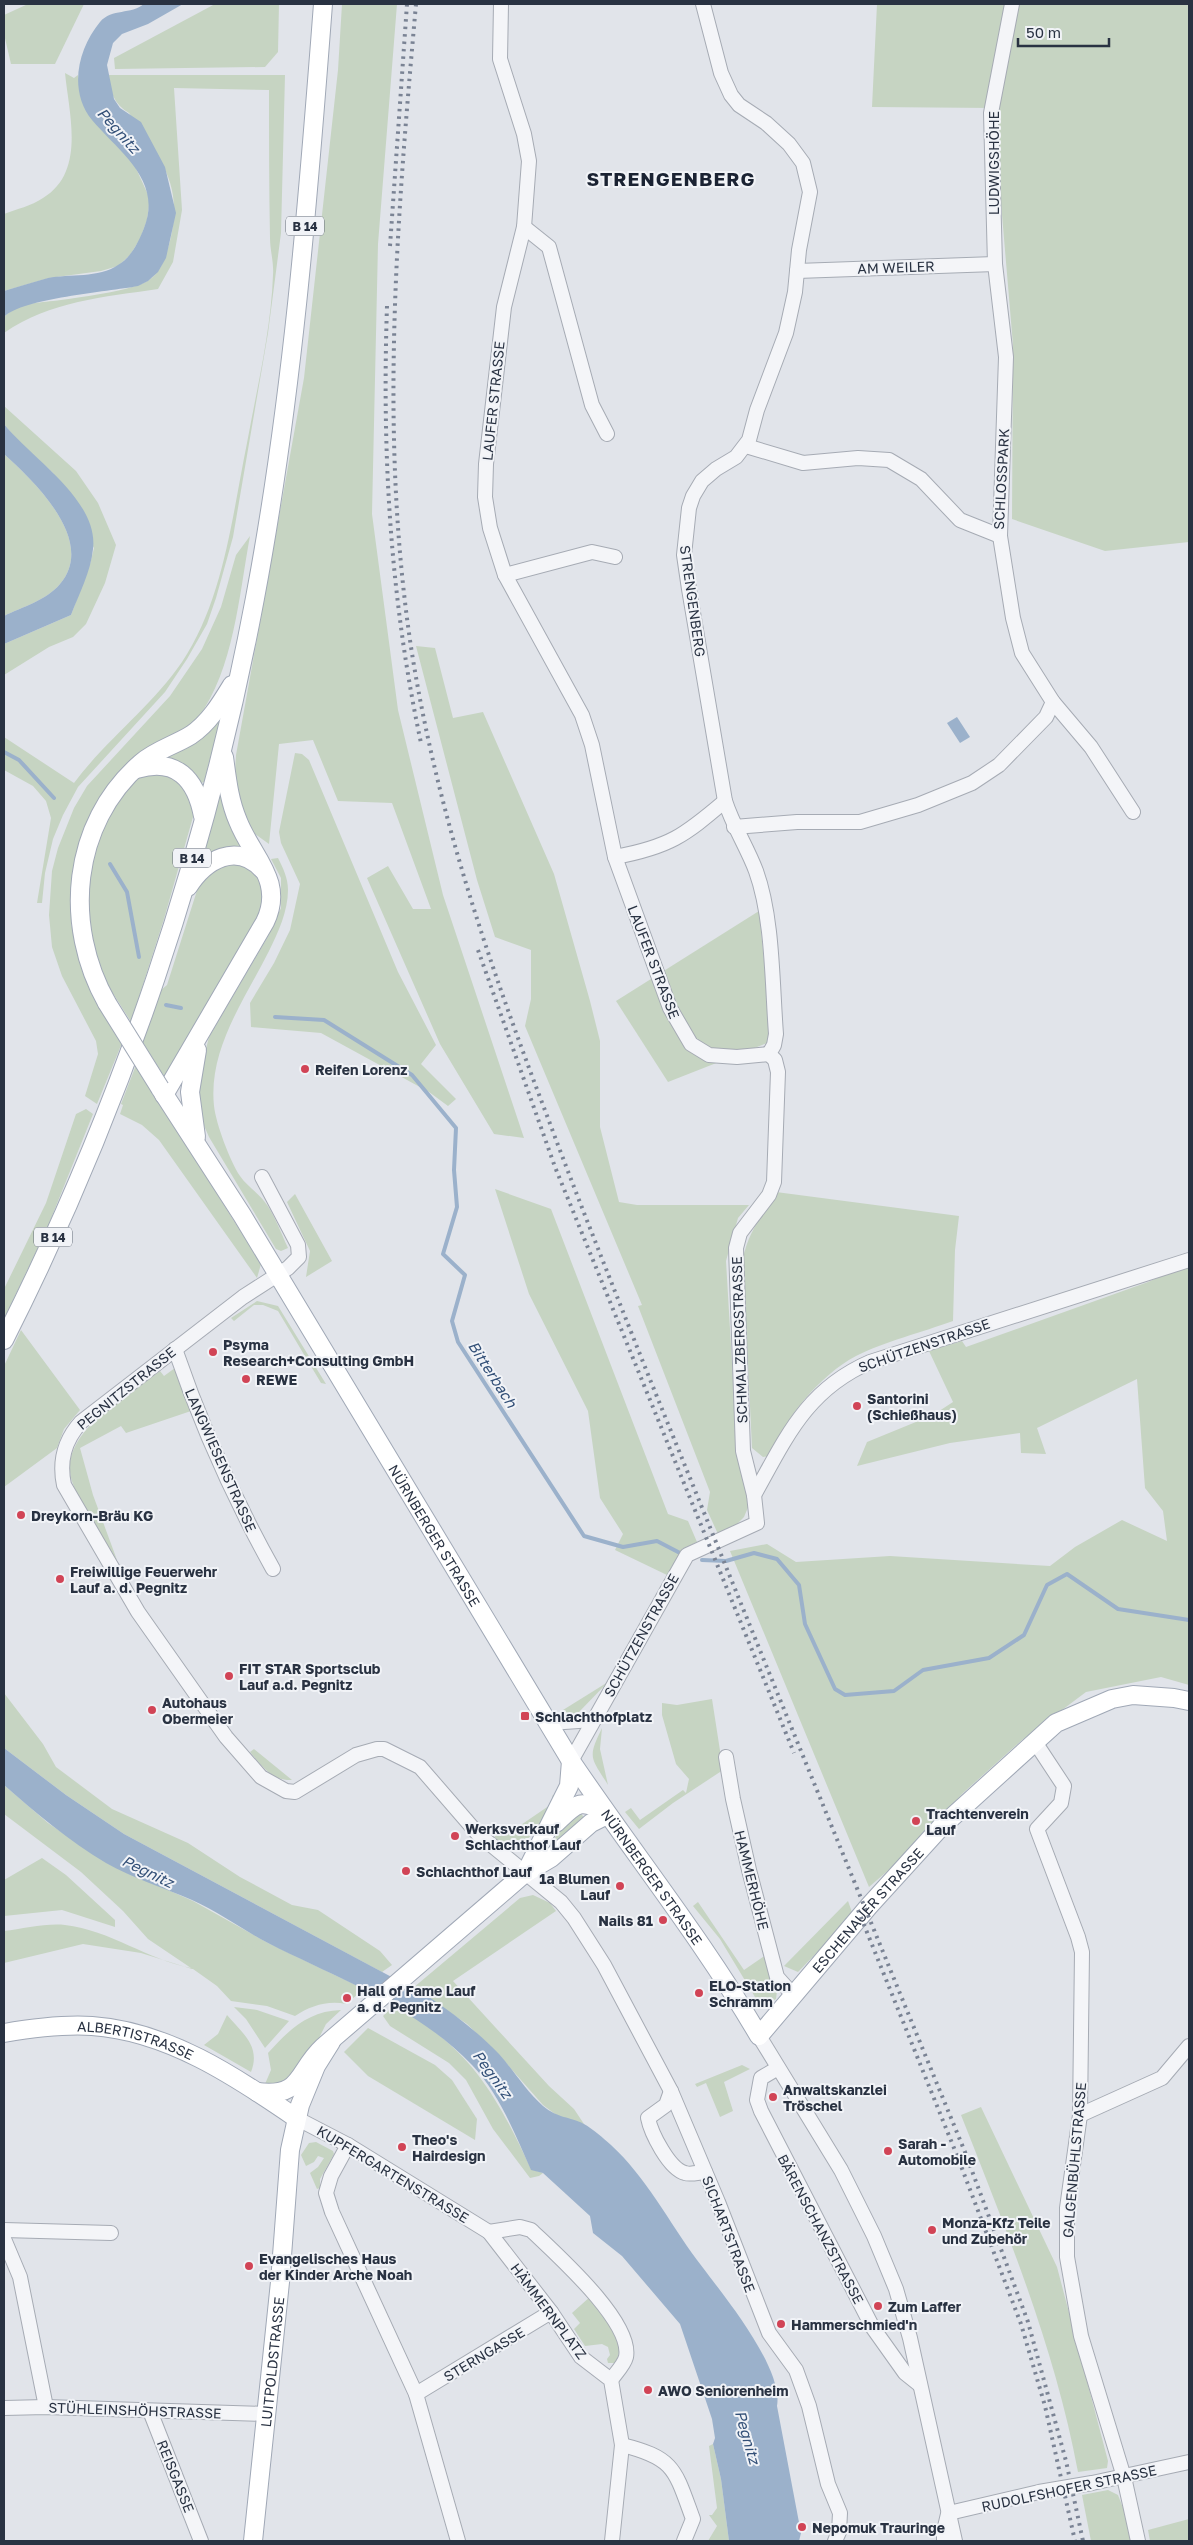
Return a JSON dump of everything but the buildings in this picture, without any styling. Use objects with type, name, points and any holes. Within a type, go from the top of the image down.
[{"type":"main road","name":"B 14","points":[[4,1340],[58,1227],[98,1131],[146,1005],[181,898],[223,744],[240,672],[268,523],[292,348],[313,135],[323,4]]},
{"type":"main road","name":"NÜRNBERGER STRASSE","points":[[240,672],[221,703],[203,725],[193,734],[152,755],[134,770],[114,793],[99,818],[88,846],[80,882],[79,919],[84,948],[93,976],[107,1003],[162,1092],[242,1215],[572,1761],[607,1815],[711,1960],[759,2036]]},
{"type":"main road","points":[[162,1092],[204,1028],[270,914],[273,895],[266,874],[244,834],[233,809],[227,780],[223,744]]},
{"type":"main road","points":[[134,770],[161,765],[185,776],[199,797],[204,819]]},
{"type":"main road","points":[[181,898],[204,866],[222,857],[242,857],[260,866],[266,874]]},
{"type":"main road","points":[[198,1148],[190,1092],[193,1064],[204,1028]]},
{"type":"main road","name":"ESCHENAUER STRASSE","points":[[759,2036],[869,1906],[940,1828],[1007,1765],[1056,1723],[1112,1699],[1133,1695],[1189,1701]]},
{"type":"main road","points":[[524,1874],[569,1786],[572,1761]]},
{"type":"main road","points":[[524,1874],[551,1858],[591,1823],[607,1815],[589,1803],[580,1803],[567,1811],[547,1832]]},
{"type":"main road","name":"ALBERTISTRASSE","points":[[257,2092],[281,2093],[294,2086],[315,2054],[524,1874]]},
{"type":"main road","name":"ALBERTISTRASSE","points":[[4,2033],[51,2026],[92,2026],[121,2031],[182,2049],[257,2092],[296,2118]]},
{"type":"main road","name":"LUITPOLDSTRASSE","points":[[253,2541],[280,2282],[290,2150],[296,2118],[316,2066],[331,2042]]},
{"type":"street","name":"LAUFER STRASSE","points":[[501,4],[500,59],[524,134],[529,161],[524,226],[504,307],[486,464],[485,497],[490,528],[505,575],[582,715],[592,745],[615,857],[670,1008],[691,1044],[708,1055],[718,1057],[769,1054]]},
{"type":"street","points":[[703,4],[721,73],[731,95],[739,104],[766,123],[789,144],[803,163],[807,172],[810,192],[801,235],[796,292],[786,333],[757,410],[746,446]]},
{"type":"street","name":"LUDWIGSHÖHE","points":[[995,264],[991,113],[1012,4]]},
{"type":"street","points":[[524,226],[549,247],[592,405],[606,434]]},
{"type":"street","name":"AM WEILER","points":[[797,271],[995,264]]},
{"type":"street","name":"SCHLOSSPARK","points":[[746,446],[803,462],[858,458],[889,460],[922,479],[960,520],[1000,536],[1006,357],[995,264]]},
{"type":"street","name":"STRENGENBERG","points":[[746,446],[736,457],[702,481],[693,496],[684,534],[684,555],[725,802],[734,827],[756,870],[765,906],[776,1034],[774,1045],[769,1054]]},
{"type":"street","points":[[1000,536],[1012,618],[1022,653],[1053,702],[1091,747],[1133,812]]},
{"type":"street","points":[[505,575],[592,552],[615,557]]},
{"type":"street","points":[[734,827],[797,822],[860,822],[918,805],[972,783],[999,765],[1046,717],[1053,702]]},
{"type":"street","points":[[615,857],[648,851],[674,841],[725,802]]},
{"type":"street","name":"SCHMALZBERGSTRASSE","points":[[754,1495],[744,1452],[736,1248],[740,1232],[769,1195],[776,1171],[778,1072],[775,1060],[769,1054]]},
{"type":"street","points":[[262,1177],[298,1245],[299,1257],[277,1274]]},
{"type":"street","name":"SCHÜTZENSTRASSE","points":[[572,1761],[593,1720],[687,1555],[757,1523],[754,1495],[794,1424],[817,1396],[846,1372],[870,1362],[1189,1260]]},
{"type":"street","name":"PEGNITZSTRASSE","points":[[277,1274],[174,1349],[73,1431],[64,1450],[61,1471],[64,1486],[138,1612],[226,1737],[261,1777],[286,1791],[295,1792],[356,1755],[377,1748],[384,1749],[420,1767],[478,1834],[524,1874]]},
{"type":"street","name":"LANGWIESENSTRASSE","points":[[174,1349],[191,1396],[244,1517],[273,1569]]},
{"type":"street","points":[[550,1723],[593,1720]]},
{"type":"street","name":"GALGENBÜHLSTRASSE","points":[[1036,1742],[1064,1786],[1061,1803],[1037,1829],[1082,1952],[1080,2115],[1067,2208],[1067,2257],[1082,2336],[1124,2477],[1138,2541]]},
{"type":"street","name":"HAMMERHÖHE","points":[[726,1757],[733,1799],[749,1870],[777,1977],[794,1996]]},
{"type":"street","name":"SICHARTSTRASSE","points":[[524,1874],[560,1902],[586,1935],[670,2091],[705,2172],[769,2333],[796,2370],[809,2406],[828,2484],[840,2513],[839,2532],[835,2541]]},
{"type":"street","name":"NÜRNBERGER STRASSE","points":[[759,2036],[840,2170],[874,2236],[896,2289],[910,2338],[955,2541]]},
{"type":"street","points":[[1080,2115],[1162,2078],[1189,2046]]},
{"type":"street","name":"BÄRENSCHANZSTRASSE","points":[[778,2068],[761,2078],[757,2100],[760,2112],[873,2328],[905,2373],[920,2384]]},
{"type":"street","points":[[670,2091],[666,2105],[648,2118],[650,2126],[659,2146],[674,2166],[685,2173],[705,2172]]},
{"type":"street","name":"KUPFERGARTENSTRASSE","points":[[296,2118],[348,2145],[489,2232]]},
{"type":"street","points":[[348,2145],[332,2176],[326,2193],[332,2212],[416,2394],[458,2541]]},
{"type":"street","points":[[489,2232],[520,2227],[531,2230],[586,2283],[619,2327],[624,2337],[626,2359],[611,2380],[622,2445],[612,2541]]},
{"type":"street","points":[[4,2230],[111,2233]]},
{"type":"street","name":"HÄMMERNPLATZ","points":[[489,2232],[551,2312],[581,2357],[611,2380]]},
{"type":"street","points":[[4,2239],[20,2277],[46,2407]]},
{"type":"street","name":"STERNGASSE","points":[[416,2394],[551,2312]]},
{"type":"street","name":"STÜHLEINSHÖHSTRASSE","points":[[4,2408],[46,2407],[267,2414]]},
{"type":"street","name":"REISGASSE","points":[[150,2411],[201,2541]]},
{"type":"street","points":[[622,2445],[651,2453],[665,2461],[675,2472],[693,2518],[684,2541]]},
{"type":"street","name":"RUDOLFSHOFER STRASSE","points":[[949,2513],[1039,2492],[1124,2477],[1189,2462]]},
{"type":"street","name":"NÜRNBERGER STRASSE","points":[[944,2541],[944,2531],[949,2513]]},
{"type":"green space","points":[[28,4],[84,4],[55,64],[11,64],[4,34],[4,15]]},
{"type":"green space","points":[[215,4],[279,4],[278,52],[265,67],[115,69],[114,58]]},
{"type":"green space","points":[[342,4],[397,4],[378,244],[372,514],[398,710],[443,895],[524,1138],[494,1134],[440,1044],[367,878],[388,866],[413,909],[431,909],[392,803],[338,801],[313,740],[279,744],[269,844],[248,829],[234,787],[236,755],[304,378],[338,70]]},
{"type":"green space","points":[[877,4],[1189,4],[1189,542],[1105,551],[1012,519],[1013,345],[993,108],[872,107]]},
{"type":"green space","points":[[65,73],[74,78],[78,75],[83,102],[92,119],[134,164],[150,199],[147,220],[140,239],[130,255],[118,266],[101,271],[49,278],[4,291],[4,214],[38,201],[56,187],[65,173],[70,158],[71,124]]},
{"type":"green space","points":[[108,75],[285,75],[281,233],[268,333],[233,537],[207,624],[165,692],[78,787],[53,839],[45,873],[42,903],[37,903],[51,818],[46,801],[33,786],[4,770],[4,737],[74,783],[100,752],[157,694],[182,662],[208,611],[225,556],[263,359],[272,296],[269,90],[174,88],[182,210],[173,262],[158,289],[98,298],[59,307],[22,322],[4,333],[4,317],[21,306],[103,294],[130,288],[149,280],[157,272],[165,257],[174,220],[174,203],[171,187],[166,172],[150,145],[129,113],[116,102]]},
{"type":"green space","points":[[4,406],[76,471],[98,503],[116,545],[105,583],[86,624],[73,637],[49,647],[4,675],[4,644],[71,615],[94,548],[53,473],[17,440],[4,424]]},
{"type":"green space","points":[[4,454],[31,480],[57,513],[66,531],[71,549],[69,567],[55,590],[41,599],[4,616]]},
{"type":"green space","points":[[250,536],[233,631],[220,677],[210,699],[198,718],[96,807],[84,830],[73,868],[71,924],[85,977],[122,1043],[97,1104],[85,1096],[98,1054],[96,1041],[62,976],[52,947],[49,915],[52,871],[58,848],[74,808],[87,786],[170,696],[202,649],[221,607],[236,555]]},
{"type":"green space","points":[[416,646],[435,648],[453,718],[483,712],[554,874],[600,1041],[600,1127],[619,1202],[637,1205],[749,1205],[738,1218],[726,1261],[736,1431],[741,1469],[749,1505],[744,1517],[733,1528],[718,1534],[707,1510],[710,1492],[638,1306],[642,1305],[525,1026],[531,999],[531,950],[495,937],[477,880]]},
{"type":"green space","points":[[217,718],[220,720],[204,782],[199,784],[161,755]]},
{"type":"green space","points":[[295,753],[302,754],[309,760],[398,972],[436,1045],[421,1064],[456,1099],[448,1106],[429,1092],[321,1033],[251,1027],[250,1003],[274,963],[290,930],[300,884],[281,843],[279,832]]},
{"type":"green space","points":[[148,773],[175,775],[193,798],[193,817],[164,919],[131,1022],[98,964],[91,935],[88,894],[94,853],[109,815],[129,787]]},
{"type":"green space","points":[[219,786],[248,849],[202,857]]},
{"type":"green space","points":[[278,858],[285,873],[288,886],[288,898],[284,914],[272,944],[239,1006],[222,1045],[214,1085],[214,1106],[220,1132],[236,1169],[246,1183],[268,1206],[277,1223],[288,1248],[281,1251],[276,1249],[209,1137],[198,1112],[202,1064],[209,1037],[267,938],[281,908],[281,878],[271,859]]},
{"type":"green space","points":[[237,862],[253,874],[261,887],[263,894],[258,921],[167,1081],[142,1041],[161,990],[167,985],[200,881],[207,870]]},
{"type":"green space","points":[[759,911],[772,1041],[668,1082],[616,1001]]},
{"type":"green space","points":[[136,1065],[261,1264],[257,1278],[159,1140],[142,1125],[120,1114],[123,1105],[121,1104]]},
{"type":"green space","points":[[86,1109],[93,1114],[46,1231],[4,1319],[4,1289],[46,1203],[76,1114]]},
{"type":"green space","points":[[495,1189],[551,1209],[668,1514],[688,1521],[697,1542],[682,1549],[667,1575],[615,1550],[623,1534],[600,1498],[588,1411],[529,1294]]},
{"type":"green space","points":[[776,1192],[959,1216],[955,1250],[953,1321],[878,1346],[856,1356],[829,1374],[794,1413],[784,1427],[770,1456],[763,1457],[752,1448],[743,1258],[752,1232]]},
{"type":"green space","points":[[295,1194],[332,1261],[306,1277],[310,1251],[287,1202]]},
{"type":"green space","points":[[1182,1267],[1189,1267],[1189,1685],[1161,1677],[1086,1692],[1022,1740],[963,1793],[906,1855],[869,1887],[730,1551],[767,1544],[796,1562],[890,1556],[1050,1566],[1075,1547],[1122,1520],[1167,1541],[1163,1511],[1145,1488],[1137,1379],[1037,1428],[1046,1454],[1021,1453],[1020,1433],[950,1443],[857,1466],[867,1442],[933,1415],[953,1402],[929,1351],[962,1341],[966,1347],[1148,1282]]},
{"type":"green space","points":[[257,1301],[278,1306],[326,1384],[321,1383],[278,1311],[263,1305],[254,1305],[234,1321],[231,1318]]},
{"type":"green space","points":[[21,1330],[80,1410],[64,1429],[57,1448],[4,1487],[4,1366]]},
{"type":"green space","points":[[175,1368],[191,1411],[126,1433],[121,1426],[80,1448],[93,1495],[117,1560],[87,1512],[73,1484],[70,1466],[74,1449],[84,1433],[97,1418],[113,1404],[160,1371],[164,1376]]},
{"type":"green space","points":[[608,1682],[577,1714],[569,1714],[563,1710]]},
{"type":"green space","points":[[4,1693],[43,1744],[56,1767],[112,1809],[188,1843],[240,1877],[292,1905],[318,1910],[380,1951],[392,1965],[382,1972],[124,1834],[66,1795],[4,1748]]},
{"type":"green space","points":[[712,1699],[723,1770],[673,1803],[639,1829],[625,1812],[631,1808],[640,1820],[683,1790],[686,1793],[689,1779],[676,1764],[662,1715],[662,1703],[677,1705]]},
{"type":"green space","points":[[602,1728],[600,1749],[608,1785],[593,1758],[594,1746]]},
{"type":"green space","points":[[254,1749],[292,1780],[279,1778],[268,1772],[250,1752]]},
{"type":"green space","points":[[4,1785],[48,1823],[107,1863],[193,1901],[268,1943],[364,1989],[346,2004],[319,2005],[295,2016],[267,2006],[231,2001],[217,1986],[193,1969],[181,1965],[191,1968],[148,1939],[123,1911],[81,1872],[4,1814]]},
{"type":"green space","points":[[562,1789],[557,1803],[523,1845],[512,1848],[494,1838],[500,1827],[506,1835],[556,1801],[552,1796]]},
{"type":"green space","points":[[578,1809],[585,1819],[549,1849],[564,1821]]},
{"type":"green space","points":[[42,1858],[66,1875],[115,1920],[115,1927],[62,1910],[4,1916],[4,1880]]},
{"type":"green space","points":[[533,1895],[550,1903],[556,1911],[453,1981],[549,2086],[574,2109],[584,2124],[559,2117],[543,2105],[499,2055],[467,2024],[413,1988],[520,1898]]},
{"type":"green space","points":[[848,1901],[853,1915],[798,1972],[784,1966]]},
{"type":"green space","points":[[698,1902],[744,1970],[766,1955],[777,1991],[776,1999],[763,2006],[758,2002],[720,1939],[693,1906]]},
{"type":"green space","points":[[50,1925],[82,1928],[165,1960],[141,1953],[83,1944],[4,1963],[4,1931]]},
{"type":"green space","points":[[394,2005],[420,2021],[442,2038],[478,2074],[505,2117],[531,2169],[543,2173],[530,2178],[493,2129],[466,2080],[449,2063],[390,2026],[383,2016]]},
{"type":"green space","points":[[234,2007],[257,2010],[289,2021],[265,2048],[246,2019]]},
{"type":"green space","points":[[341,2010],[326,2024],[315,2046],[282,2086],[265,2084],[271,2070],[268,2053],[284,2037],[309,2018],[329,2011]]},
{"type":"green space","points":[[227,2015],[249,2041],[252,2048],[254,2055],[251,2072],[204,2045],[218,2034]]},
{"type":"green space","points":[[368,2028],[435,2065],[452,2080],[477,2119],[475,2140],[368,2076],[344,2052]]},
{"type":"green space","points":[[742,2065],[750,2069],[724,2082],[733,2111],[720,2117],[706,2083],[697,2087],[695,2084]]},
{"type":"green space","points":[[981,2107],[1057,2267],[1108,2461],[1107,2468],[1078,2472],[1068,2426],[1043,2335],[1012,2247],[961,2115]]},
{"type":"green space","points":[[316,2142],[333,2151],[334,2154],[320,2179],[320,2188],[317,2189],[310,2173],[318,2167],[324,2158],[318,2156],[314,2162],[306,2166],[301,2155],[309,2143]]},
{"type":"green space","points":[[591,2296],[608,2319],[617,2338],[618,2356],[614,2363],[608,2363],[607,2359],[610,2355],[608,2347],[602,2344],[585,2346],[574,2329],[580,2323],[572,2313]]},
{"type":"green space","points":[[713,2444],[721,2479],[729,2541],[708,2541],[717,2526],[709,2515],[712,2515],[717,2508],[709,2446]]},
{"type":"green space","points":[[1108,2490],[1118,2495],[1125,2513],[1131,2541],[1091,2541],[1082,2495]]},
{"type":"green space","points":[[1189,2519],[1189,2541],[1150,2541],[1148,2530]]},
{"type":"water","name":"Pegnitz","points":[[144,4],[183,4],[148,24],[122,34],[113,43],[107,65],[114,99],[120,108],[141,122],[165,167],[176,213],[166,258],[158,272],[148,281],[138,286],[47,300],[14,310],[4,317],[4,291],[48,278],[93,274],[110,269],[127,258],[140,238],[148,211],[148,195],[143,181],[125,156],[92,120],[80,96],[78,83],[81,57],[86,44],[100,22],[110,15]]},
{"type":"water","points":[[4,424],[75,497],[92,531],[93,549],[87,574],[71,615],[4,644],[4,616],[41,599],[55,590],[69,567],[71,549],[66,531],[57,513],[31,480],[4,454]]},
{"type":"water","points":[[957,717],[970,737],[960,743],[947,723]]},
{"type":"water","name":"Pegnitz","points":[[4,1748],[66,1795],[124,1834],[429,1997],[466,2024],[491,2046],[543,2106],[554,2113],[579,2121],[611,2145],[646,2185],[748,2330],[771,2371],[777,2390],[777,2406],[801,2533],[799,2541],[729,2541],[721,2479],[713,2444],[715,2438],[712,2419],[680,2324],[622,2256],[593,2233],[590,2216],[543,2173],[531,2170],[498,2101],[482,2076],[472,2065],[450,2044],[426,2026],[375,1995],[268,1943],[202,1905],[106,1863],[79,1845],[4,1785]]},
{"type":"waterway","name":"Bitterbach","points":[[4,752],[19,760],[54,798]]},
{"type":"waterway","name":"Bitterbach","points":[[110,864],[127,892],[139,957]]},
{"type":"waterway","name":"Bitterbach","points":[[166,1005],[181,1008]]},
{"type":"waterway","name":"Bitterbach","points":[[275,1017],[324,1020],[412,1075],[456,1128],[454,1170],[457,1207],[443,1254],[465,1275],[452,1321],[458,1342],[584,1536],[623,1547],[657,1541],[680,1553]]},
{"type":"waterway","name":"Bitterbach","points":[[702,1560],[726,1561],[754,1553],[777,1559],[799,1585],[805,1624],[835,1689],[845,1695],[894,1691],[923,1670],[989,1658],[1024,1635],[1047,1585],[1067,1574],[1118,1609],[1189,1620]]},
{"type":"railway","points":[[390,246],[407,4]]},
{"type":"railway","points":[[416,4],[403,165],[394,326],[396,486],[401,567],[411,647],[434,767],[449,826],[504,999],[571,1179],[649,1377],[965,2152],[1028,2322],[1066,2461],[1083,2541]]},
{"type":"railway","points":[[387,306],[387,471],[395,580],[410,688],[421,743]]},
{"type":"railway","points":[[478,950],[555,1167],[794,1753]]},
{"type":"railway","points":[[858,1910],[958,2158],[1021,2324],[1045,2406],[1075,2541]]},
{"type":"place","name":"Reifen Lorenz","points":[[305,1069]]},
{"type":"place","name":"Psyma Research+Consulting GmbH","points":[[213,1352]]},
{"type":"place","name":"REWE","points":[[246,1379]]},
{"type":"place","name":"Santorini (Schießhaus)","points":[[857,1406]]},
{"type":"place","name":"Dreykorn-Bräu KG","points":[[21,1515]]},
{"type":"place","name":"Freiwillige Feuerwehr Lauf a. d. Pegnitz","points":[[60,1579]]},
{"type":"place","name":"FIT STAR Sportsclub Lauf a.d. Pegnitz","points":[[229,1676]]},
{"type":"place","name":"Autohaus Obermeier","points":[[152,1710]]},
{"type":"place","name":"Schlachthofplatz","points":[[525,1716]]},
{"type":"place","name":"Trachtenverein Lauf","points":[[916,1821]]},
{"type":"place","name":"Werksverkauf Schlachthof Lauf","points":[[455,1836]]},
{"type":"place","name":"Schlachthof Lauf","points":[[406,1871]]},
{"type":"place","name":"1a Blumen Lauf","points":[[620,1886]]},
{"type":"place","name":"Nails 81","points":[[663,1920]]},
{"type":"place","name":"ELO-Station Schramm","points":[[699,1993]]},
{"type":"place","name":"Hall of Fame Lauf a. d. Pegnitz","points":[[347,1998]]},
{"type":"place","name":"Anwaltskanzlei Tröschel","points":[[773,2097]]},
{"type":"place","name":"Theo's Hairdesign","points":[[402,2147]]},
{"type":"place","name":"Sarah - Automobile","points":[[888,2151]]},
{"type":"place","name":"Monza-Kfz Teile und Zubehör","points":[[932,2230]]},
{"type":"place","name":"Evangelisches Haus der Kinder Arche Noah","points":[[249,2266]]},
{"type":"place","name":"Zum Laffer","points":[[878,2306]]},
{"type":"place","name":"Hammerschmied'n","points":[[781,2324]]},
{"type":"place","name":"AWO Seniorenheim","points":[[648,2390]]},
{"type":"place","name":"Nepomuk Trauringe","points":[[802,2527]]},
{"type":"district","name":"STRENGENBERG","points":[[671,178]]}]
